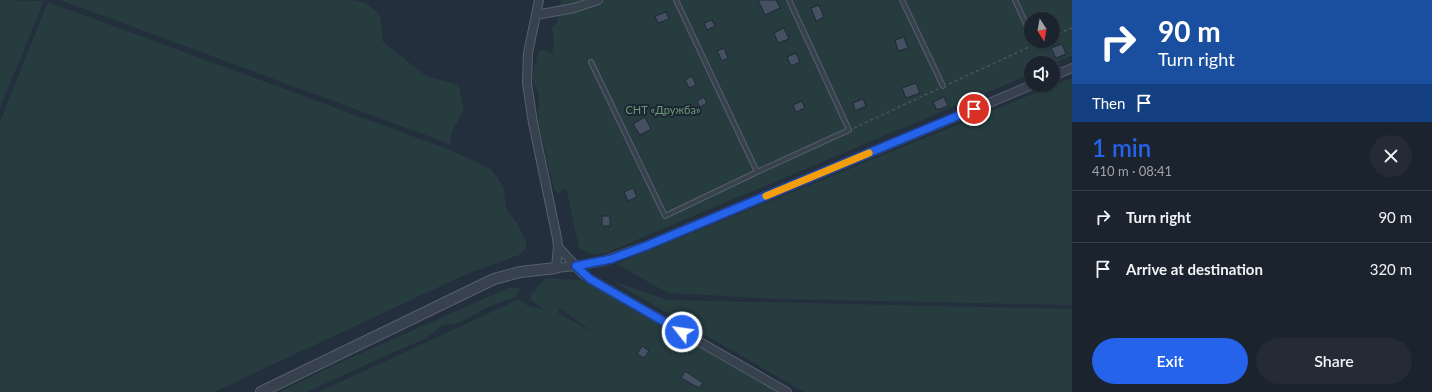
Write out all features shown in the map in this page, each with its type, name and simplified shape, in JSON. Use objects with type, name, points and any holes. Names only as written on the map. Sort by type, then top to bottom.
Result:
[{"type":"street","points":[[539,0],[528,53],[527,83],[533,123],[554,218],[558,247],[556,268]]},
{"type":"street","points":[[536,15],[574,8],[598,0]]},
{"type":"street","points":[[1060,73],[1072,68]]},
{"type":"street","points":[[261,392],[494,279],[520,272],[576,266],[611,259],[646,246],[1024,88]]},
{"type":"street","points":[[558,247],[590,279],[787,392]]},
{"type":"lane","points":[[676,0],[757,172]]},
{"type":"lane","points":[[591,62],[665,216],[849,130],[789,0]]},
{"type":"lane","points":[[902,0],[943,86]]},
{"type":"lane","points":[[1015,0],[1024,20]]},
{"type":"path","points":[[1060,33],[1072,28]]},
{"type":"green space","points":[[0,0],[44,1],[0,108]]},
{"type":"green space","points":[[60,0],[352,0],[366,3],[380,15],[383,42],[426,76],[459,85],[464,110],[452,131],[450,144]]},
{"type":"green space","name":"СНТ «Дружба»","points":[[561,0],[1072,0],[1072,56],[1060,61],[1060,56],[1024,56],[1024,77],[608,252],[592,255],[579,248],[566,187],[559,193],[554,190],[538,120],[539,94],[532,79],[538,52],[544,50],[552,54],[554,41],[552,28],[557,22]]},
{"type":"green space","points":[[48,2],[450,150],[491,169],[503,186],[507,210],[517,223],[526,241],[526,249],[519,255],[469,273],[214,392],[0,392],[0,122]]},
{"type":"green space","points":[[1072,78],[1072,305],[778,299],[668,293],[616,264],[1038,92],[1060,92],[1060,83]]},
{"type":"green space","points":[[546,278],[581,280],[648,315],[777,392],[319,392],[519,299],[528,306],[544,310],[530,299],[532,293]],"holes":[[[560,308],[592,332],[558,313]]]},
{"type":"green space","points":[[612,281],[668,300],[1072,309],[1072,392],[804,392]]},
{"type":"green space","points":[[508,288],[521,288],[516,297],[488,307],[459,323],[443,325],[425,339],[307,392],[279,392],[337,364]]},
{"type":"building","points":[[758,0],[776,0],[780,8],[765,15]]},
{"type":"building","points":[[819,5],[824,17],[816,21],[811,8]]},
{"type":"building","points":[[666,12],[669,19],[658,23],[655,16]]},
{"type":"building","points":[[712,20],[715,26],[707,30],[704,23]]},
{"type":"building","points":[[784,28],[789,39],[778,43],[774,33]]},
{"type":"building","points":[[904,37],[908,48],[898,51],[895,40]]},
{"type":"building","points":[[1062,44],[1066,54],[1060,56],[1055,56],[1051,48],[1060,48],[1060,45]]},
{"type":"building","points":[[724,48],[728,58],[722,61],[717,51]]},
{"type":"building","points":[[796,53],[800,62],[791,66],[787,57]]},
{"type":"building","points":[[692,76],[696,85],[689,88],[685,80]]},
{"type":"building","points":[[916,83],[920,93],[906,98],[902,88]]},
{"type":"building","points":[[704,97],[707,103],[700,107],[697,101]]},
{"type":"building","points":[[944,97],[948,106],[937,110],[933,102]]},
{"type":"building","points":[[863,99],[866,106],[855,111],[853,103]]},
{"type":"building","points":[[802,101],[805,108],[796,112],[793,105]]},
{"type":"building","points":[[645,117],[651,129],[640,135],[633,124]]},
{"type":"building","points":[[633,188],[637,197],[628,201],[624,192]]},
{"type":"building","points":[[602,216],[610,216],[610,226],[602,226]]},
{"type":"building","points":[[642,346],[649,351],[644,358],[637,354]]},
{"type":"building","points":[[685,371],[703,383],[699,388],[681,378]]},
{"type":"slow traffic","points":[[766,196],[869,153]]},
{"type":"route","points":[[682,332],[590,279],[576,266],[611,259],[646,246],[974,109]]}]
